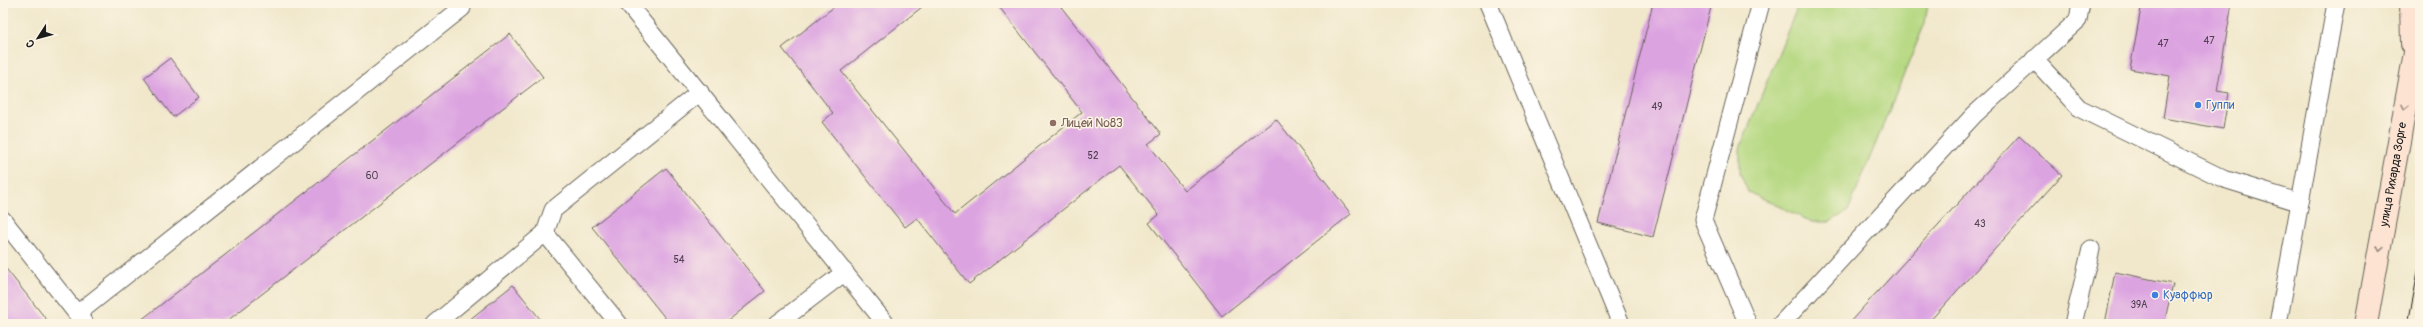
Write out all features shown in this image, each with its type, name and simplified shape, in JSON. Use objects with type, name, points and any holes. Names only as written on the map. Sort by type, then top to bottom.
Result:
[{"type":"main road","points":[[2411,3],[2412,69]]},
{"type":"main road","name":"улица Рихарда Зорге","points":[[2366,324],[2420,25]]},
{"type":"lane","points":[[627,3],[886,324]]},
{"type":"lane","points":[[1488,3],[1621,324]]},
{"type":"lane","points":[[1748,324],[1703,220],[1761,3]]},
{"type":"lane","points":[[1781,324],[1974,115],[2078,20],[2081,3]]},
{"type":"lane","points":[[2278,324],[2298,202],[2336,3]]},
{"type":"lane","points":[[3,220],[81,319],[463,5]]},
{"type":"lane","points":[[2034,60],[2079,108],[2224,179],[2298,202]]},
{"type":"lane","points":[[435,324],[545,233],[553,210],[700,92]]},
{"type":"lane","points":[[545,233],[619,324]]},
{"type":"lane","points":[[2073,324],[2091,249]]},
{"type":"lane","points":[[777,324],[845,272]]},
{"type":"green space","points":[[1799,3],[1928,3],[1925,23],[1848,211],[1830,222],[1812,222],[1748,192],[1740,173],[1740,148]]},
{"type":"building","points":[[839,3],[927,3],[841,71],[955,214],[1082,112],[996,3],[1058,3],[1161,134],[1148,144],[1185,191],[1276,119],[1351,214],[1222,316],[1149,223],[1159,215],[1119,165],[969,284],[917,218],[905,227],[822,122],[833,113],[782,48]]},
{"type":"building","points":[[1653,3],[1712,3],[1653,237],[1598,223]]},
{"type":"building","points":[[2142,3],[2232,3],[2217,91],[2229,93],[2223,129],[2163,118],[2170,76],[2130,69]]},
{"type":"building","points":[[510,34],[543,77],[223,324],[136,324]]},
{"type":"building","points":[[170,58],[199,97],[173,117],[144,78]]},
{"type":"building","points":[[2019,136],[2062,175],[1927,324],[1848,324]]},
{"type":"building","points":[[666,168],[765,291],[724,324],[670,324],[592,227]]},
{"type":"building","points":[[3,265],[50,324],[3,324]]},
{"type":"building","points":[[2115,272],[2173,284],[2164,324],[2105,324]]},
{"type":"building","points":[[513,285],[544,324],[464,324]]},
{"type":"tram line","points":[[2408,324],[2420,262]]},
{"type":"place","name":"Гуппи","points":[[2198,105]]},
{"type":"place","name":"Лицей №83","points":[[1053,123]]},
{"type":"place","name":"Куаффюр","points":[[2155,295]]}]
